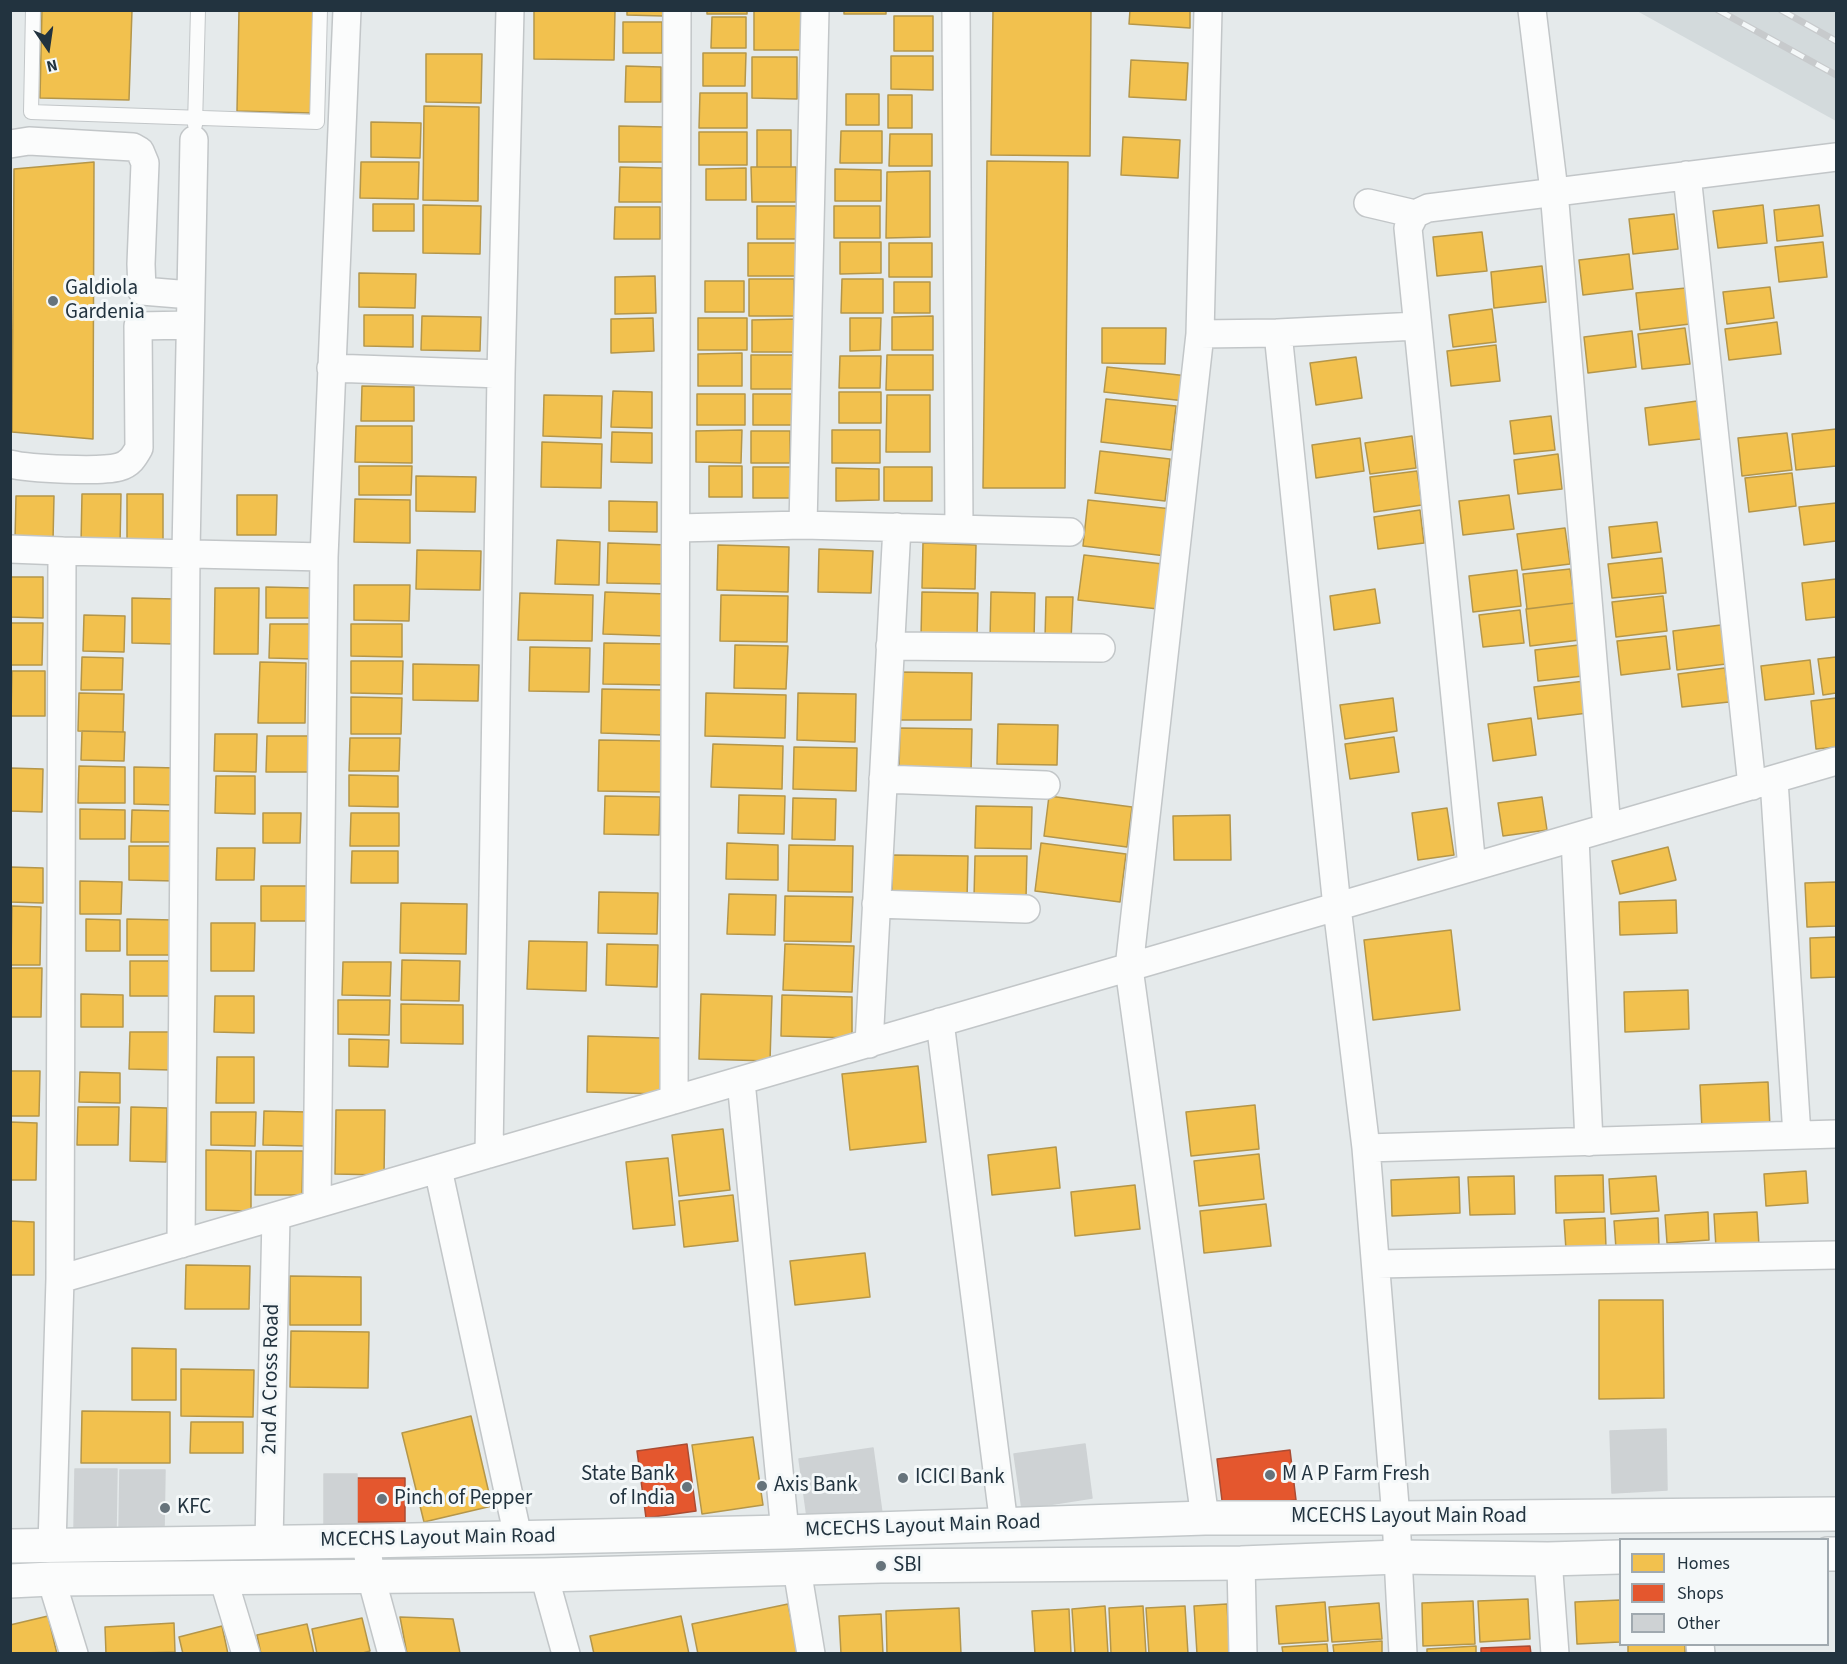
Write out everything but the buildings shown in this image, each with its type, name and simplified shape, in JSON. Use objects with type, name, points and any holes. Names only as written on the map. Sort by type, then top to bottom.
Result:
[{"type":"main road","name":"MCECHS Layout Main Road","points":[[10,1546],[785,1532],[1205,1518],[1836,1514]]},
{"type":"main road","name":"MCECHS Layout Main Road","points":[[10,1581],[544,1575],[881,1566],[1241,1563],[1398,1557],[1548,1560],[1619,1557]]},
{"type":"street","points":[[318,1204],[324,557],[346,10]]},
{"type":"street","points":[[489,1154],[501,374],[510,10]]},
{"type":"street","points":[[674,1100],[677,10]]},
{"type":"street","points":[[803,525],[815,10]]},
{"type":"street","points":[[956,10],[959,529]]},
{"type":"street","points":[[1205,1518],[1129,968],[1200,334],[1208,10]]},
{"type":"street","points":[[1532,10],[1554,191],[1607,828]]},
{"type":"street","points":[[181,1244],[186,552],[195,129]]},
{"type":"street","points":[[10,144],[29,141],[121,146],[133,147],[140,152],[145,164],[142,291],[191,295]]},
{"type":"street","points":[[1473,867],[1408,228],[1415,214],[1428,208],[1836,157]]},
{"type":"street","points":[[1687,175],[1763,783],[1797,1135]]},
{"type":"street","points":[[1368,202],[1415,214]]},
{"type":"street","points":[[10,464],[81,469],[119,467],[131,461],[139,448],[138,326],[190,325]]},
{"type":"street","points":[[1200,334],[1278,333],[1417,326]]},
{"type":"street","points":[[1278,333],[1337,907],[1366,1148],[1377,1264],[1396,1518],[1403,1653]]},
{"type":"street","points":[[331,368],[501,374]]},
{"type":"street","points":[[677,528],[803,525],[1070,532]]},
{"type":"street","points":[[869,1044],[897,528]]},
{"type":"street","points":[[10,549],[324,557]]},
{"type":"street","points":[[52,1545],[60,1279],[62,551]]},
{"type":"street","points":[[890,646],[1101,648]]},
{"type":"street","points":[[60,1279],[1836,761]]},
{"type":"street","points":[[883,779],[1046,785]]},
{"type":"street","points":[[1575,838],[1589,1142]]},
{"type":"street","points":[[876,904],[1026,909]]},
{"type":"street","points":[[940,1022],[1004,1525]]},
{"type":"street","points":[[741,1080],[785,1532]]},
{"type":"street","points":[[1366,1148],[1836,1134]]},
{"type":"street","points":[[438,1169],[518,1537]]},
{"type":"street","name":"2nd A Cross Road","points":[[268,1542],[276,1216]]},
{"type":"street","points":[[1377,1264],[1836,1255]]},
{"type":"street","points":[[366,1541],[371,1577],[392,1653]]},
{"type":"street","points":[[1548,1560],[1556,1653]]},
{"type":"street","points":[[1241,1563],[1243,1653]]},
{"type":"street","points":[[797,1569],[812,1653]]},
{"type":"street","points":[[544,1575],[566,1653]]},
{"type":"street","points":[[223,1578],[246,1653]]},
{"type":"street","points":[[51,1579],[74,1653]]},
{"type":"lane","points":[[33,10],[31,112],[195,129],[317,122],[320,10]]},
{"type":"lane","points":[[195,129],[198,10]]},
{"type":"shaded area","points":[[1637,11],[1836,11],[1836,121]]},
{"type":"railway","points":[[1718,10],[1836,75]]},
{"type":"railway","points":[[1781,10],[1836,41]]},
{"type":"place","name":"Galdiola Gardenia","points":[[53,301]]},
{"type":"place","name":"M A P Farm Fresh","points":[[1270,1475]]},
{"type":"place","name":"ICICI Bank","points":[[903,1478]]},
{"type":"place","name":"Axis Bank","points":[[762,1486]]},
{"type":"place","name":"State Bank of India","points":[[687,1487]]},
{"type":"place","name":"Pinch of Pepper","points":[[382,1499]]},
{"type":"place","name":"KFC","points":[[165,1508]]},
{"type":"place","name":"SBI","points":[[881,1566]]}]
